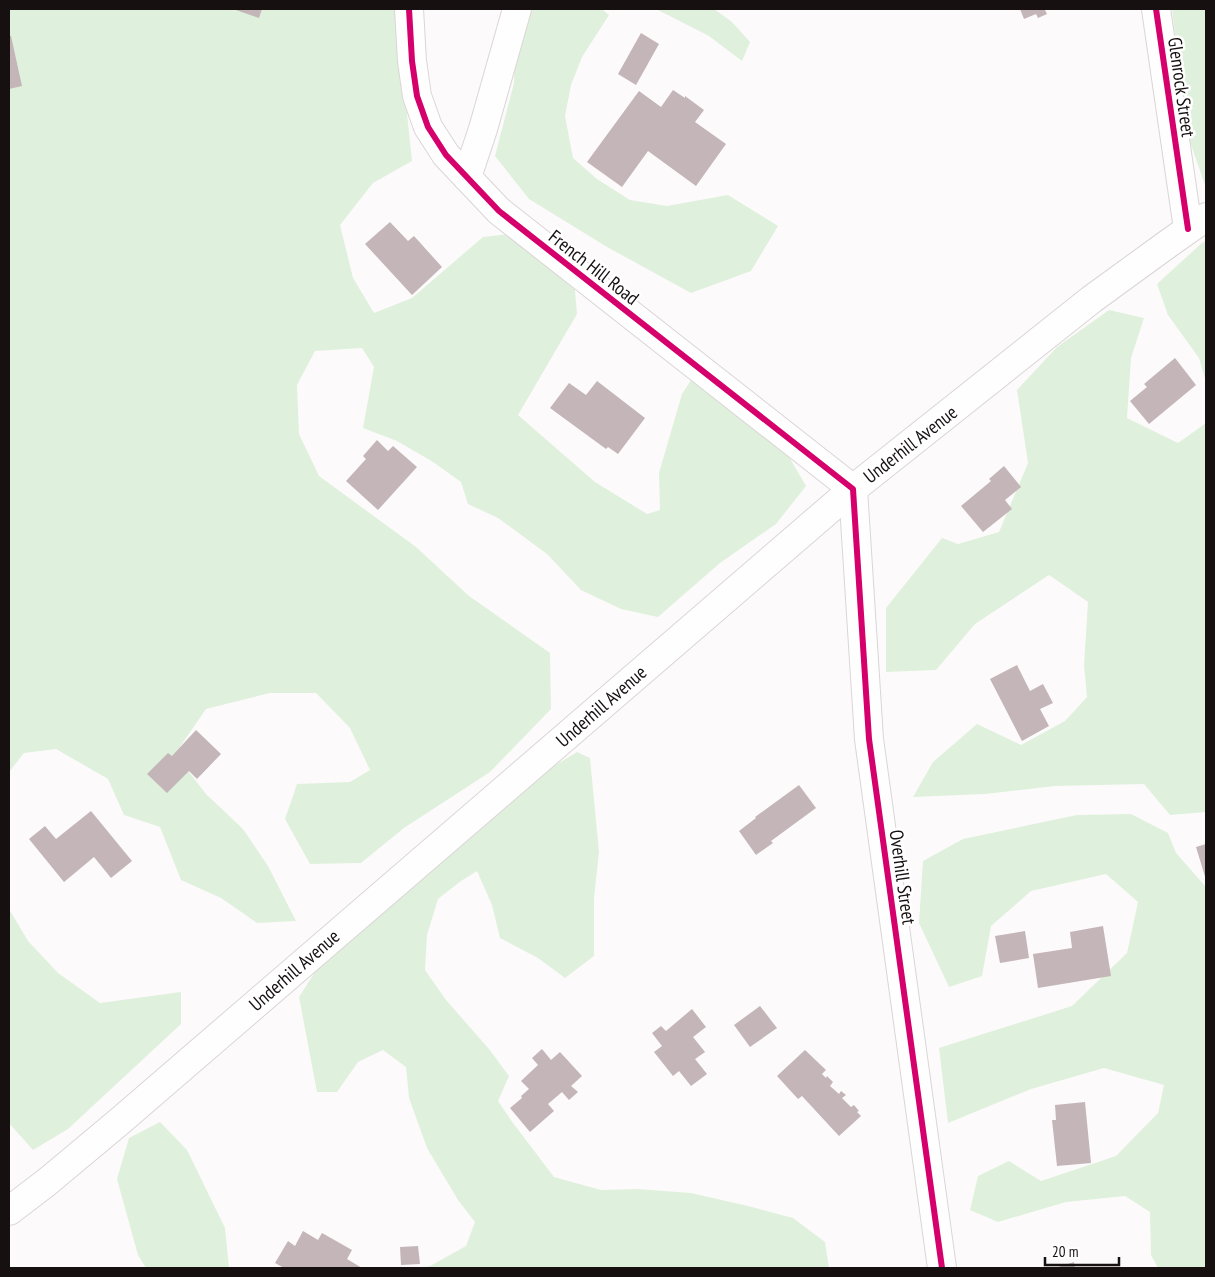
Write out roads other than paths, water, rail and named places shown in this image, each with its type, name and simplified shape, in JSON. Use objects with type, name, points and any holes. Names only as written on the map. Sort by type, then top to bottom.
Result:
[{"type":"street","name":"French Hill Road","points":[[409,9],[412,61],[417,96],[428,127],[446,155],[499,211],[853,489]]},
{"type":"street","points":[[467,177],[518,9]]},
{"type":"street","name":"Glenrock Street","points":[[1156,9],[1197,223]]},
{"type":"street","name":"Underhill Avenue","points":[[9,1211],[47,1182],[128,1114],[853,489],[1085,305],[1197,223]]},
{"type":"street","name":"Overhill Street","points":[[853,489],[869,739],[942,1268]]}]
